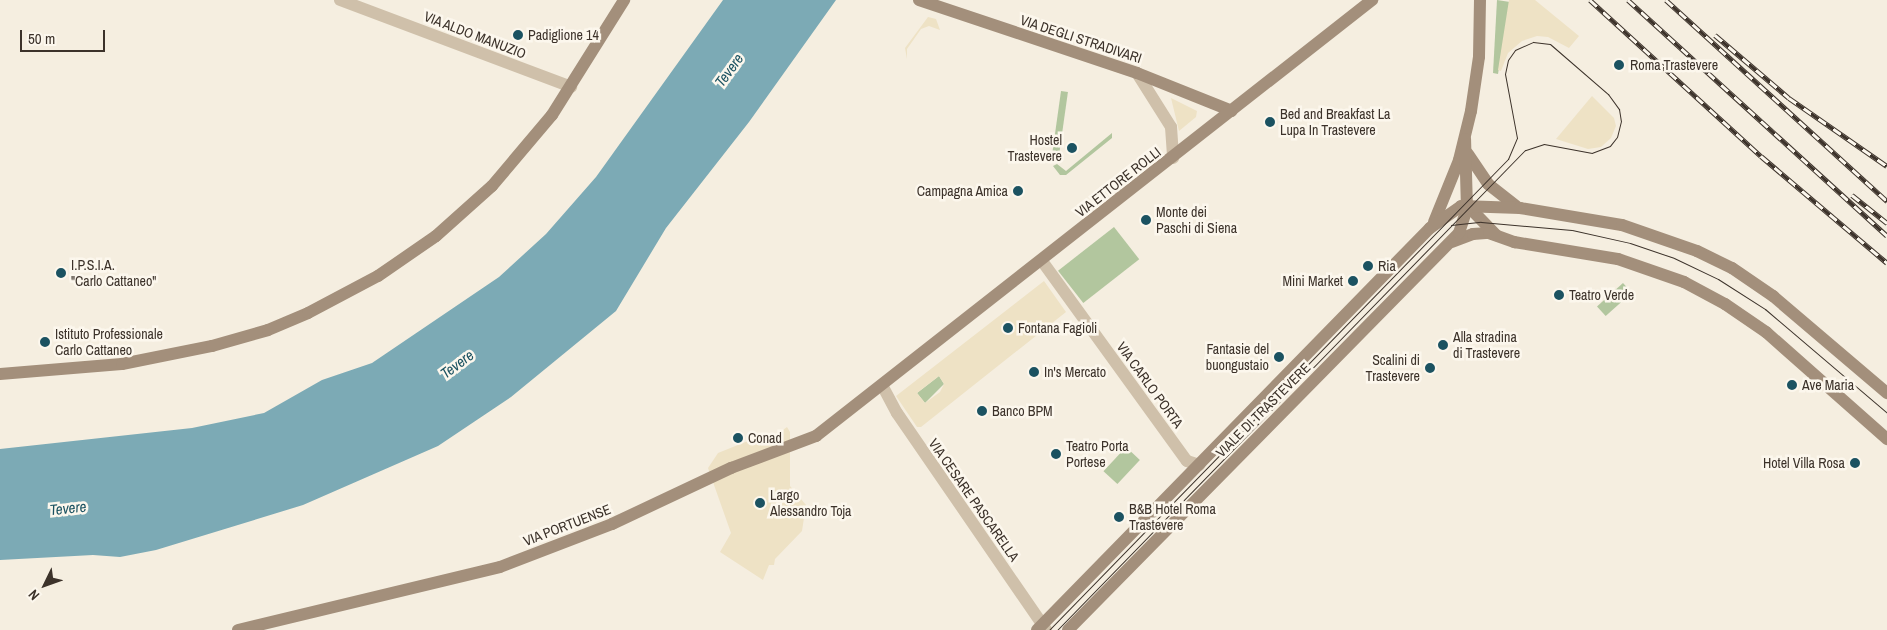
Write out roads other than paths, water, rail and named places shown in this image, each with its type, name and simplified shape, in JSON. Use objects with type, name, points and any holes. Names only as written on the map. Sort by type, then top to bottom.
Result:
[{"type":"main road","points":[[0,374],[144,361],[230,341],[308,313],[378,276],[450,224],[492,186],[528,144],[571,87],[624,0]]},
{"type":"main road","name":"VIA DEGLI STRADIVARI","points":[[919,0],[1137,73],[1232,111]]},
{"type":"main road","name":"VIA ETTORE ROLLI","points":[[882,385],[1372,0]]},
{"type":"main road","points":[[1432,226],[1450,185],[1465,139],[1477,75],[1480,0]]},
{"type":"main road","points":[[1465,139],[1468,154],[1477,170],[1504,200],[1520,208]]},
{"type":"main road","name":"VIALE DI TRASTEVERE","points":[[1068,630],[1450,243],[1464,224],[1467,205],[1465,139]]},
{"type":"main road","points":[[1432,226],[1452,211],[1467,205],[1520,208],[1638,229],[1718,261],[1786,306],[1887,393]]},
{"type":"main road","points":[[1467,205],[1496,235]]},
{"type":"main road","name":"VIALE DI TRASTEVERE","points":[[1042,628],[1432,226]]},
{"type":"main road","points":[[1450,243],[1478,233],[1496,235],[1514,242],[1618,259],[1697,288],[1774,338],[1882,428],[1887,438]]},
{"type":"main road","name":"VIA PORTUENSE","points":[[238,630],[490,570],[604,527],[731,468],[816,436],[882,385]]},
{"type":"street","name":"VIA ALDO MANUZIO","points":[[340,0],[571,87]]},
{"type":"street","points":[[1137,73],[1171,127],[1173,158]]},
{"type":"street","name":"VIA CARLO PORTA","points":[[1042,261],[1187,461],[1199,465]]},
{"type":"street","name":"VIA CESARE PASCARELLA","points":[[882,385],[896,414],[1042,628]]},
{"type":"water","name":"Tevere","points":[[723,0],[836,0],[749,122],[666,228],[616,311],[511,397],[438,446],[303,505],[156,550],[120,557],[93,555],[0,560],[0,449],[192,428],[264,413],[322,380],[372,363],[499,277],[546,234],[596,177]]},
{"type":"tram line","points":[[1049,630],[1508,159],[1517,138],[1505,74],[1508,60],[1515,50],[1533,42],[1550,44],[1608,94],[1619,109],[1621,121],[1617,137],[1610,146],[1592,153],[1544,144],[1525,150],[1057,630]]},
{"type":"tram line","points":[[1451,225],[1481,222],[1572,230],[1630,243],[1674,258],[1718,279],[1765,309],[1887,413]]},
{"type":"railway","points":[[1590,0],[1761,156],[1887,263]]},
{"type":"railway","points":[[1628,0],[1887,236]]},
{"type":"railway","points":[[1666,0],[1887,201]]},
{"type":"railway","points":[[1715,35],[1789,98],[1887,166]]},
{"type":"railway","points":[[1852,195],[1887,223]]},
{"type":"place","name":"Padiglione 14","points":[[518,35]]},
{"type":"place","name":"Roma Trastevere","points":[[1619,65]]},
{"type":"place","name":"Bed and Breakfast La Lupa In Trastevere","points":[[1270,122]]},
{"type":"place","name":"Hostel Trastevere","points":[[1072,148]]},
{"type":"place","name":"Campagna Amica","points":[[1018,191]]},
{"type":"place","name":"Monte dei Paschi di Siena","points":[[1146,220]]},
{"type":"place","name":"Ria","points":[[1368,266]]},
{"type":"place","name":"I.P.S.I.A. \"Carlo Cattaneo\"","points":[[61,273]]},
{"type":"place","name":"Mini Market","points":[[1353,281]]},
{"type":"place","name":"Teatro Verde","points":[[1559,295]]},
{"type":"place","name":"Fontana Fagioli","points":[[1008,328]]},
{"type":"place","name":"Istituto Professionale Carlo Cattaneo","points":[[45,342]]},
{"type":"place","name":"Alla stradina di Trastevere","points":[[1443,345]]},
{"type":"place","name":"Fantasie del buongustaio","points":[[1279,357]]},
{"type":"place","name":"Scalini di Trastevere","points":[[1430,368]]},
{"type":"place","name":"In's Mercato","points":[[1034,372]]},
{"type":"place","name":"Ave Maria","points":[[1792,385]]},
{"type":"place","name":"Banco BPM","points":[[982,411]]},
{"type":"place","name":"Conad","points":[[738,438]]},
{"type":"place","name":"Teatro Porta Portese","points":[[1056,454]]},
{"type":"place","name":"Hotel Villa Rosa","points":[[1855,463]]},
{"type":"place","name":"Largo Alessandro Toja","points":[[760,503]]},
{"type":"place","name":"B&B Hotel Roma Trastevere","points":[[1119,517]]}]
